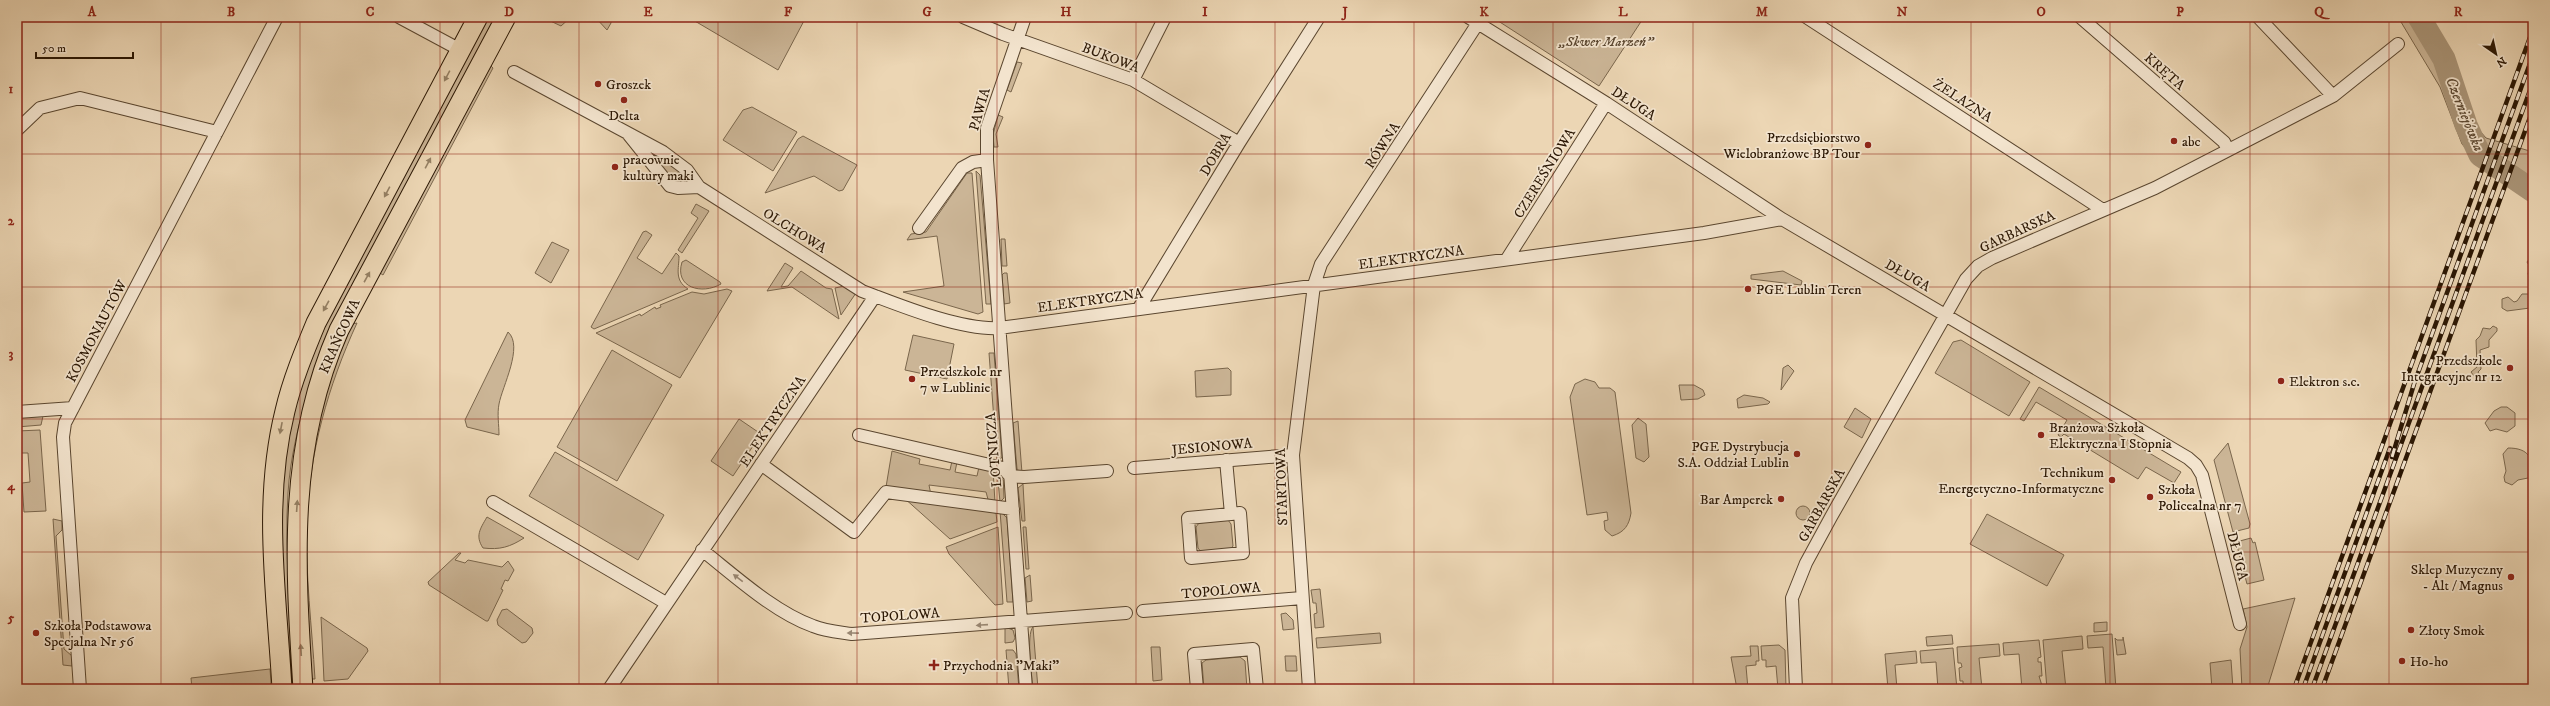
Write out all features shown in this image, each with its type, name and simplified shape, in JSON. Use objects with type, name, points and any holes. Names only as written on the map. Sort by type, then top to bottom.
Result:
[{"type":"main road","name":"KRAŃCOWA","points":[[282,689],[272,518],[279,442],[295,373],[316,323],[478,17]]},
{"type":"main road","name":"KRAŃCOWA","points":[[303,689],[295,552],[296,516],[302,452],[319,382],[339,330],[506,17]]},
{"type":"street","name":"KOSMONAUTÓW","points":[[80,689],[63,437],[65,423],[277,17]]},
{"type":"street","points":[[399,17],[453,46]]},
{"type":"street","name":"BUKOWA","points":[[963,17],[1018,39],[1133,80],[1239,144]]},
{"type":"street","name":"PAWIA","points":[[987,160],[987,128],[1025,17]]},
{"type":"street","points":[[1133,80],[1165,17]]},
{"type":"street","name":"DOBRA","points":[[1139,308],[1239,144],[1320,17]]},
{"type":"street","name":"ŻELAZNA","points":[[1806,17],[2103,210]]},
{"type":"street","name":"KRĘTA","points":[[2080,17],[2224,142],[2228,150]]},
{"type":"street","points":[[2258,17],[2333,96]]},
{"type":"street","name":"DŁUGA","points":[[1473,20],[1606,103],[1782,219],[2188,458],[2196,465],[2202,475],[2240,624]]},
{"type":"street","name":"RÓWNA","points":[[1314,285],[1321,264],[1473,20]]},
{"type":"street","name":"GARBARSKA","points":[[1796,689],[1792,598],[1806,564],[1944,314],[1966,279],[1978,266],[1992,258],[2155,188],[2333,96],[2398,44]]},
{"type":"street","name":"OLCHOWA","points":[[514,72],[663,152],[687,170],[699,187],[862,291],[875,296]]},
{"type":"street","points":[[17,130],[40,108],[80,98],[217,132]]},
{"type":"street","name":"CZEREŚNIOWA","points":[[1507,259],[1606,103]]},
{"type":"street","name":"OLCHOWA","points":[[626,131],[670,186],[678,188],[699,187]]},
{"type":"street","points":[[919,228],[962,168],[974,162],[987,160]]},
{"type":"street","name":"LOTNICZA","points":[[987,160],[1026,689]]},
{"type":"street","name":"ELEKTRYCZNA","points":[[609,689],[875,296],[900,306],[970,326],[985,329],[999,328],[1139,308],[1704,234],[1782,219]]},
{"type":"street","name":"STARTOWA","points":[[1308,689],[1293,455],[1314,285]]},
{"type":"street","points":[[17,412],[73,408]]},
{"type":"street","points":[[859,435],[1003,468],[1010,476],[1024,477],[1107,471]]},
{"type":"street","name":"JESIONOWA","points":[[1134,468],[1293,455]]},
{"type":"street","points":[[1226,460],[1231,514]]},
{"type":"street","points":[[761,464],[854,532],[886,492],[1013,509]]},
{"type":"street","points":[[493,502],[666,603]]},
{"type":"street","points":[[1240,513],[1244,553],[1191,558],[1188,518],[1231,514],[1240,513]]},
{"type":"street","name":"TOPOLOWA","points":[[702,550],[791,617],[821,628],[852,634],[1126,613]]},
{"type":"street","name":"TOPOLOWA","points":[[1143,611],[1302,598]]},
{"type":"street","points":[[1197,689],[1194,654],[1253,649],[1257,689]]},
{"type":"green space","points":[[487,17],[496,17],[308,391],[293,454],[288,493],[287,562],[295,679],[288,679],[281,566],[281,509],[286,453],[294,413],[300,393],[313,355],[338,299]]},
{"type":"green space","points":[[542,17],[571,17],[561,26]]},
{"type":"green space","points":[[595,17],[611,17],[611,23],[607,30]]},
{"type":"green space","points":[[688,17],[806,17],[778,70]]},
{"type":"green space","name":"„Skwer Marzeń”","points":[[1492,17],[1644,17],[1599,86]]},
{"type":"green space","points":[[2398,17],[2429,17],[2452,54],[2474,124],[2486,138],[2533,152],[2533,205],[2527,196],[2476,160],[2462,144],[2440,87]]},
{"type":"green space","points":[[1017,62],[1022,63],[1011,92],[1007,90]]},
{"type":"green space","points":[[490,65],[493,68],[383,275],[380,273]]},
{"type":"green space","points":[[752,107],[797,132],[773,171],[723,140],[743,110]]},
{"type":"green space","points":[[998,115],[1003,117],[996,134],[998,147],[994,147],[993,135]]},
{"type":"green space","points":[[803,136],[857,165],[843,190],[839,191],[814,176],[765,193],[798,139]]},
{"type":"green space","points":[[648,148],[683,174],[680,179],[669,177]]},
{"type":"green space","points":[[976,171],[980,175],[991,304],[986,304]]},
{"type":"green space","points":[[967,173],[972,173],[983,312],[978,314],[903,292],[944,286],[937,236],[907,240],[911,234],[926,232]]},
{"type":"green space","points":[[696,204],[709,211],[682,253],[678,250],[698,218],[691,213]]},
{"type":"green space","points":[[646,231],[652,235],[637,258],[662,274],[676,253],[679,256],[679,278],[688,289],[594,329],[591,327],[643,232]]},
{"type":"green space","points":[[1001,239],[1005,239],[1007,266],[1002,266]]},
{"type":"green space","points":[[552,242],[569,250],[551,283],[535,273]]},
{"type":"green space","points":[[2533,254],[2533,281],[2528,274],[2530,267],[2527,262]]},
{"type":"green space","points":[[686,260],[721,284],[706,289],[691,287],[682,278],[682,262]]},
{"type":"green space","points":[[785,263],[793,268],[781,287],[788,286],[801,271],[826,288],[832,289],[839,319],[792,287],[767,291]]},
{"type":"green space","points":[[1783,271],[1802,281],[1801,285],[1751,279],[1751,275]]},
{"type":"green space","points":[[1007,273],[1010,303],[1004,304],[1002,275]]},
{"type":"green space","points":[[2533,282],[2533,304],[2530,308],[2507,311],[2502,308],[2502,299],[2508,297],[2514,302],[2517,301],[2522,294],[2529,294],[2529,286]]},
{"type":"green space","points":[[844,286],[856,293],[841,315],[835,288]]},
{"type":"green space","points":[[727,289],[732,291],[680,378],[596,333],[640,314],[641,316],[655,307],[656,309],[661,307],[660,305],[692,292],[704,294]]},
{"type":"green space","points":[[357,323],[337,371],[329,395],[316,445],[312,471],[307,522],[307,542],[308,581],[315,679],[310,679],[303,556],[304,489],[328,381],[352,324]]},
{"type":"green space","points":[[2493,326],[2497,328],[2497,331],[2489,340],[2489,347],[2480,350],[2481,369],[2478,372],[2481,377],[2477,380],[2471,372],[2477,367],[2476,340],[2480,336],[2483,328],[2490,329]]},
{"type":"green space","points":[[508,332],[512,338],[514,347],[511,367],[499,404],[499,435],[467,427],[465,420]]},
{"type":"green space","points":[[913,335],[954,344],[947,379],[905,370]]},
{"type":"green space","points":[[1961,340],[2030,382],[2009,416],[1935,373],[1953,342]]},
{"type":"green space","points":[[612,350],[672,385],[617,481],[557,447]]},
{"type":"green space","points":[[989,353],[994,353],[1002,457],[999,461],[997,461]]},
{"type":"green space","points":[[1788,365],[1794,371],[1781,390],[1783,368]]},
{"type":"green space","points":[[1228,368],[1231,371],[1231,395],[1196,397],[1195,371]]},
{"type":"green space","points":[[1585,379],[1595,382],[1599,388],[1610,388],[1615,392],[1631,513],[1626,528],[1612,536],[1605,530],[1604,521],[1608,520],[1607,512],[1587,515],[1570,397],[1575,384]]},
{"type":"green space","points":[[1679,385],[1694,385],[1703,390],[1705,395],[1698,399],[1681,400]]},
{"type":"green space","points":[[2039,387],[2181,472],[2174,483],[2146,467],[2138,479],[2064,434],[2061,437],[2058,435],[2067,420],[2036,402],[2024,421],[2020,419]]},
{"type":"green space","points":[[1744,395],[1763,398],[1770,402],[1768,404],[1738,408],[1737,399]]},
{"type":"green space","points":[[2501,407],[2507,407],[2515,413],[2515,426],[2507,432],[2496,429],[2490,431],[2485,423],[2494,411]]},
{"type":"green space","points":[[1855,408],[1871,419],[1862,438],[1844,427]]},
{"type":"green space","points":[[43,416],[41,425],[17,427],[17,418]]},
{"type":"green space","points":[[1638,418],[1646,424],[1649,457],[1644,462],[1636,458],[1632,425]]},
{"type":"green space","points":[[739,419],[761,434],[733,476],[711,461]]},
{"type":"green space","points":[[1018,421],[1022,473],[1017,469],[1013,423]]},
{"type":"green space","points":[[40,430],[46,511],[24,512],[22,483],[30,482],[28,453],[17,453],[17,431]]},
{"type":"green space","points":[[2228,443],[2250,524],[2249,528],[2233,532],[2214,460]]},
{"type":"green space","points":[[2508,448],[2521,450],[2528,455],[2531,459],[2533,477],[2518,480],[2512,485],[2505,482],[2504,477],[2506,471],[2503,454]]},
{"type":"green space","points":[[892,451],[920,459],[919,464],[950,470],[952,461],[957,462],[955,472],[977,476],[979,467],[993,469],[995,503],[989,503],[986,492],[929,485],[931,495],[886,487]]},
{"type":"green space","points":[[555,452],[664,515],[638,560],[529,496]]},
{"type":"green space","points":[[997,470],[1003,474],[1004,498],[1000,502]]},
{"type":"green space","points":[[1023,484],[1025,521],[1022,521],[1018,488]]},
{"type":"green space","points":[[903,497],[996,513],[997,522],[950,539]]},
{"type":"green space","points":[[1803,506],[1808,508],[1810,513],[1808,518],[1803,520],[1798,518],[1796,513],[1798,508]]},
{"type":"green space","points":[[1000,511],[1007,518],[1013,602],[1007,602]]},
{"type":"green space","points":[[1987,514],[2064,555],[2047,586],[1970,544]]},
{"type":"green space","points":[[487,517],[524,538],[505,547],[495,549],[483,548],[479,540],[479,532]]},
{"type":"green space","points":[[53,519],[62,521],[62,530],[56,536],[64,649],[72,656],[72,666],[63,665]]},
{"type":"green space","points":[[1228,520],[1231,524],[1233,546],[1230,550],[1201,552],[1198,548],[1196,527],[1199,523]]},
{"type":"green space","points":[[998,527],[1003,604],[995,605],[949,554],[946,547]]},
{"type":"green space","points":[[1023,527],[1026,527],[1029,569],[1026,569]]},
{"type":"green space","points":[[2251,538],[2253,543],[2255,542],[2264,580],[2247,584],[2236,542]]},
{"type":"green space","points":[[459,553],[461,553],[455,560],[465,563],[468,560],[502,567],[508,561],[514,570],[508,581],[505,580],[501,589],[503,590],[488,621],[429,585],[428,582]]},
{"type":"green space","points":[[1030,575],[1032,601],[1027,602],[1025,578]]},
{"type":"green space","points":[[1320,589],[1324,627],[1315,628],[1314,614],[1317,613],[1316,603],[1313,603],[1311,590]]},
{"type":"green space","points":[[2295,598],[2267,689],[2242,689],[2240,649],[2247,627],[2243,609]]},
{"type":"green space","points":[[507,609],[532,628],[533,633],[526,642],[522,643],[498,625],[497,620],[502,610]]},
{"type":"green space","points":[[1286,613],[1293,620],[1294,629],[1283,630],[1281,614]]},
{"type":"green space","points":[[321,617],[367,648],[368,651],[348,679],[324,681]]},
{"type":"green space","points":[[2107,622],[2107,631],[2094,632],[2094,623]]},
{"type":"green space","points":[[1005,627],[1013,630],[1015,638],[1013,642],[1005,643]]},
{"type":"green space","points":[[1033,627],[1038,689],[1033,689],[1031,666],[1030,638]]},
{"type":"green space","points":[[1380,633],[1381,643],[1317,648],[1316,638]]},
{"type":"green space","points":[[2112,634],[2116,689],[2094,689],[2106,688],[2103,647],[2088,648],[2087,636]]},
{"type":"green space","points":[[1952,635],[1953,644],[1927,646],[1926,637]]},
{"type":"green space","points":[[2082,636],[2083,649],[2062,651],[2066,689],[2047,689],[2043,640]]},
{"type":"green space","points":[[2123,637],[2126,654],[2117,655],[2115,638],[2117,640],[2123,640]]},
{"type":"green space","points":[[2039,640],[2041,657],[2038,658],[2038,662],[2041,662],[2042,676],[2039,676],[2043,689],[2022,689],[2019,654],[2004,655],[2003,643]]},
{"type":"green space","points":[[1999,644],[2000,656],[1979,658],[1982,689],[1961,689],[1963,687],[1963,681],[1960,681],[1959,668],[1962,667],[1961,663],[1958,663],[1957,647]]},
{"type":"green space","points":[[1779,645],[1785,650],[1786,689],[1778,689],[1776,666],[1766,667],[1766,660],[1762,660],[1761,646]]},
{"type":"green space","points":[[1750,646],[1758,646],[1759,661],[1756,661],[1756,665],[1746,666],[1748,689],[1737,689],[1731,657],[1751,656]]},
{"type":"green space","points":[[1151,647],[1160,647],[1162,680],[1153,681]]},
{"type":"green space","points":[[1953,648],[1957,689],[1938,689],[1936,662],[1921,663],[1920,651]]},
{"type":"green space","points":[[1006,650],[1013,650],[1016,654],[1019,689],[1009,689]]},
{"type":"green space","points":[[1916,651],[1917,663],[1895,665],[1897,689],[1888,689],[1885,654]]},
{"type":"green space","points":[[1285,656],[1296,656],[1297,671],[1286,671]]},
{"type":"green space","points":[[1240,657],[1245,661],[1247,689],[1204,689],[1202,663],[1206,660]]},
{"type":"green space","points":[[2231,660],[2233,689],[2212,689],[2210,663]]},
{"type":"green space","points":[[270,669],[271,683],[266,689],[192,689],[191,678]]},
{"type":"waterway","name":"Czerniejówka","points":[[2419,17],[2444,59],[2466,125],[2480,155],[2533,191]]},
{"type":"railway","points":[[2294,689],[2533,29]]},
{"type":"railway","points":[[2392,457],[2414,384],[2533,55]]},
{"type":"railway","points":[[2312,689],[2533,82]]},
{"type":"railway","points":[[2322,689],[2533,109]]},
{"type":"railway","points":[[2303,689],[2390,448]]},
{"type":"place","name":"Groszek","points":[[598,84]]},
{"type":"place","name":"Delta","points":[[624,100]]},
{"type":"place","name":"abc","points":[[2174,141]]},
{"type":"place","name":"Przedsiębiorstwo Wielobranżowe BP Tour","points":[[1868,145]]},
{"type":"place","name":"pracownie kultury maki","points":[[615,167]]},
{"type":"place","name":"PGE Lublin Teren","points":[[1748,289]]},
{"type":"place","name":"Przedszkole Integracyjne nr 12","points":[[2510,368]]},
{"type":"place","name":"Przedszkole nr 7 w Lublinie","points":[[912,379]]},
{"type":"place","name":"Elektron s.c.","points":[[2281,381]]},
{"type":"place","name":"Branżowa Szkoła Elektryczna I Stopnia","points":[[2041,435]]},
{"type":"place","name":"PGE Dystrybucja S.A. Oddział Lublin","points":[[1797,454]]},
{"type":"place","name":"Technikum Energetyczno-Informatyczne","points":[[2112,480]]},
{"type":"place","name":"Szkoła Policealna nr 7","points":[[2150,497]]},
{"type":"place","name":"Bar Amperek","points":[[1781,499]]},
{"type":"place","name":"Sklep Muzyczny - Alt / Magnus","points":[[2511,577]]},
{"type":"place","name":"Złoty Smok","points":[[2411,630]]},
{"type":"place","name":"Szkoła Podstawowa Specjalna Nr 56","points":[[36,633]]},
{"type":"place","name":"Ho-ho","points":[[2402,661]]},
{"type":"place","name":"Przychodnia \"Maki\"","points":[[934,665]]}]
